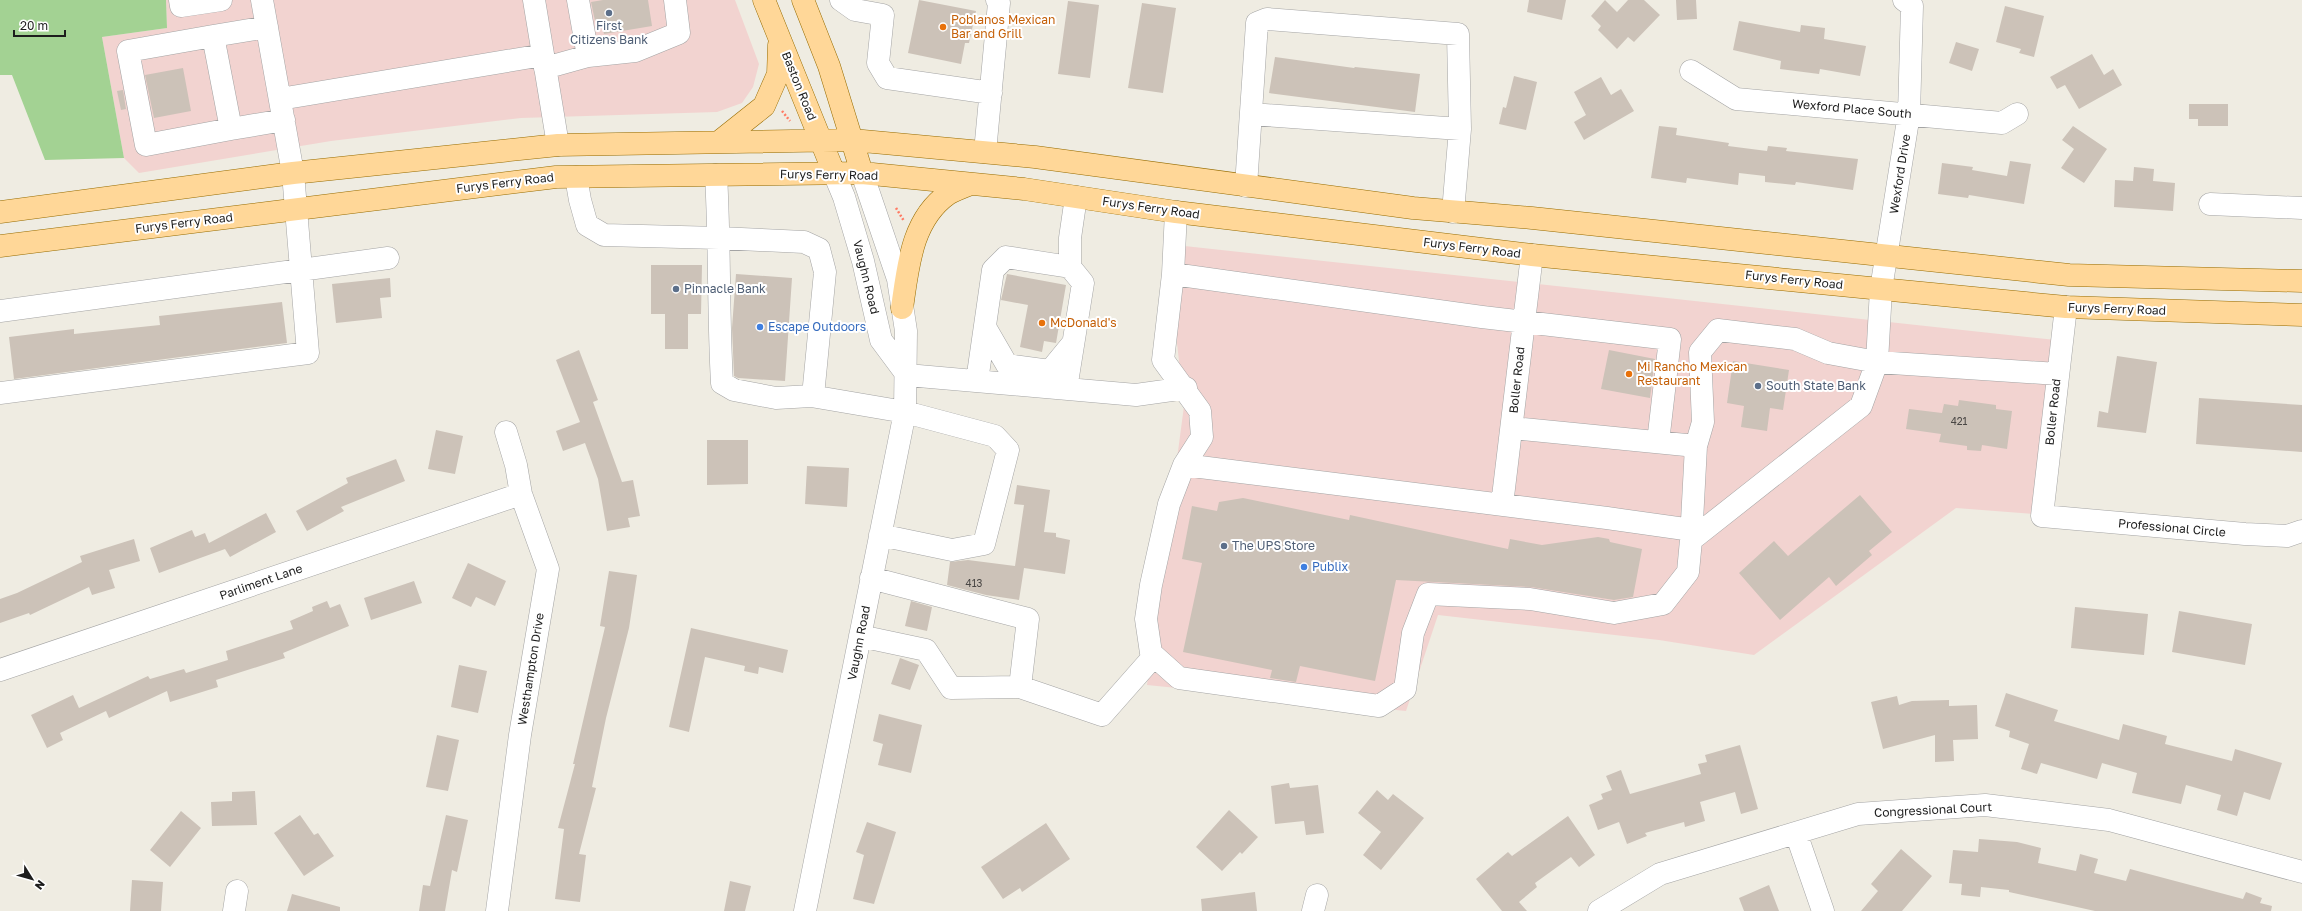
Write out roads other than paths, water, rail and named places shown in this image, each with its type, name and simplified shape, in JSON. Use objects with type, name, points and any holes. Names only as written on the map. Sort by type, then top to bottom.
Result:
[{"type":"main road","name":"Baston Road","points":[[764,0],[834,173]]},
{"type":"main road","points":[[803,0],[829,66],[862,173]]},
{"type":"main road","points":[[720,141],[764,106],[778,74],[779,37]]},
{"type":"main road","points":[[0,212],[293,173],[558,145],[821,139],[852,140],[984,152],[1453,212],[2069,275],[2302,281]]},
{"type":"main road","name":"Furys Ferry Road","points":[[0,246],[556,177],[862,173],[971,184],[1076,197],[1176,212],[1532,255],[2066,307],[2302,315]]},
{"type":"main road","points":[[902,308],[910,252],[926,216],[948,194],[971,184]]},
{"type":"street","points":[[180,0],[181,6],[221,0]]},
{"type":"street","points":[[0,393],[308,353],[293,173],[262,0]]},
{"type":"street","points":[[534,0],[558,145]]},
{"type":"street","points":[[578,0],[588,56]]},
{"type":"street","points":[[280,99],[544,61],[635,51],[678,33],[675,0]]},
{"type":"street","points":[[840,0],[855,10],[884,8],[878,63],[887,78],[991,94]]},
{"type":"street","points":[[984,152],[999,3],[997,0]]},
{"type":"street","name":"Wexford Drive","points":[[1692,535],[1861,406],[1877,362],[1881,289],[1910,114],[1913,2]]},
{"type":"street","points":[[1246,186],[1257,23],[1267,19],[1458,34],[1460,129],[1453,212]]},
{"type":"street","points":[[267,27],[128,51],[146,145],[284,120]]},
{"type":"street","points":[[213,36],[231,129]]},
{"type":"street","name":"Wexford Place South","points":[[1691,72],[1736,99],[2002,123],[2017,114]]},
{"type":"street","points":[[1251,114],[1460,129]]},
{"type":"street","name":"Vaughn Road","points":[[834,173],[844,197],[863,261],[881,340],[907,375]]},
{"type":"street","name":"Vaughn Road","points":[[805,911],[871,578],[906,412],[906,331],[898,279],[862,173]]},
{"type":"street","points":[[716,175],[722,383],[734,390],[776,398],[813,396],[906,412],[995,436],[1008,450],[984,544],[952,550],[880,535]]},
{"type":"street","points":[[576,177],[580,200],[587,225],[604,235],[804,242],[819,249],[825,272],[813,396]]},
{"type":"street","points":[[1066,389],[1083,283],[1070,267],[1070,238],[1076,197]]},
{"type":"street","points":[[2210,204],[2302,208]]},
{"type":"street","points":[[1176,212],[1173,274],[1163,360],[1186,388],[1200,411],[1202,437],[1184,465],[1169,504],[1151,585],[1146,619],[1151,653],[1179,678],[1379,706],[1405,689],[1414,632],[1428,594],[1530,599],[1614,613],[1663,604],[1688,572],[1692,535],[1696,446],[1703,422],[1700,352],[1718,330],[1795,339],[1828,353],[1877,362],[2058,374]]},
{"type":"street","name":"Boller Road","points":[[1502,505],[1532,255]]},
{"type":"street","points":[[977,381],[993,270],[1006,257],[1070,267]]},
{"type":"street","points":[[0,311],[388,258]]},
{"type":"street","points":[[1173,274],[1523,322],[1670,339],[1658,442]]},
{"type":"street","name":"Boller Road","points":[[2042,516],[2066,307]]},
{"type":"street","points":[[985,327],[1007,365],[1050,371],[1074,343]]},
{"type":"street","points":[[907,375],[1136,395],[1186,388]]},
{"type":"street","points":[[1512,428],[1696,446]]},
{"type":"street","name":"Westhampton Drive","points":[[497,911],[520,735],[548,569],[521,494],[516,465],[506,432]]},
{"type":"street","points":[[1184,465],[1502,505],[1692,535]]},
{"type":"street","name":"Parliment Lane","points":[[0,670],[521,494]]},
{"type":"street","name":"Professional Circle","points":[[2042,516],[2245,534],[2287,536],[2302,531]]},
{"type":"street","points":[[871,578],[1028,619],[1020,687]]},
{"type":"street","points":[[860,636],[926,650],[951,688],[1020,687],[1102,715],[1154,656]]},
{"type":"street","name":"Congressional Court","points":[[1599,911],[1660,874],[1858,814],[1984,805],[2108,820],[2302,872]]},
{"type":"street","points":[[1796,833],[1823,911]]},
{"type":"place","name":"First Citizens Bank","points":[[609,13]]},
{"type":"place","name":"Poblanos Mexican Bar and Grill","points":[[943,27]]},
{"type":"place","name":"Pinnacle Bank","points":[[676,289]]},
{"type":"place","name":"McDonald's","points":[[1042,323]]},
{"type":"place","name":"Escape Outdoors","points":[[760,327]]},
{"type":"place","name":"Mi Rancho Mexican Restaurant","points":[[1629,374]]},
{"type":"place","name":"South State Bank","points":[[1758,386]]},
{"type":"place","name":"The UPS Store","points":[[1224,546]]},
{"type":"place","name":"Publix","points":[[1304,567]]}]
